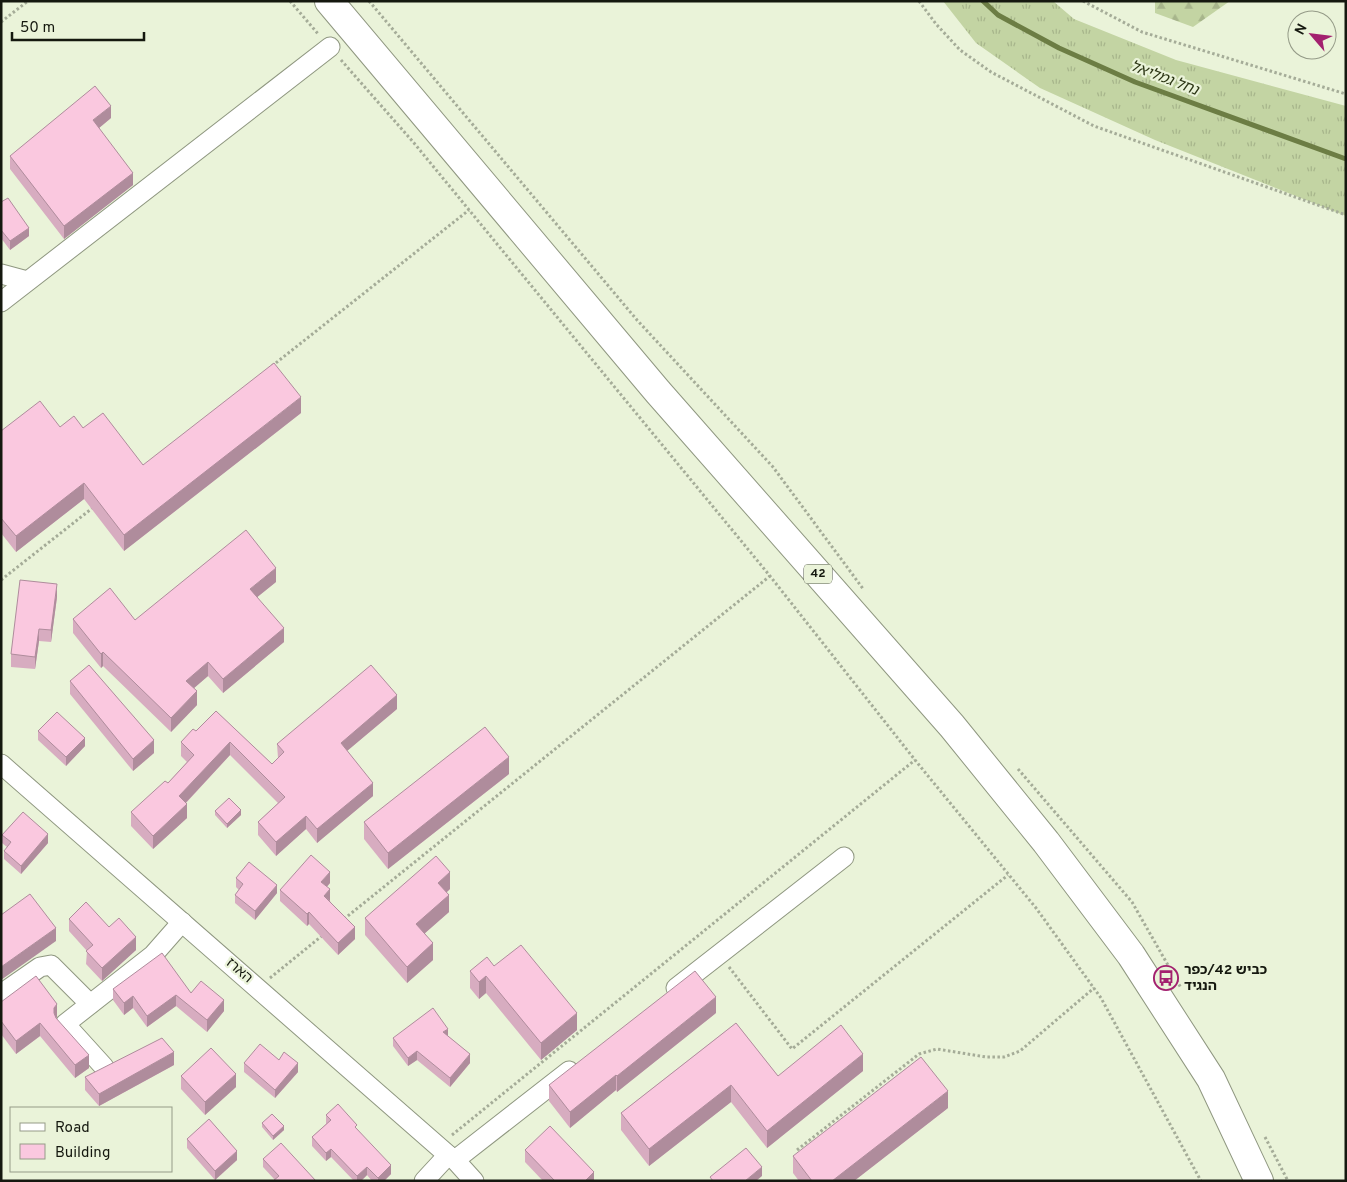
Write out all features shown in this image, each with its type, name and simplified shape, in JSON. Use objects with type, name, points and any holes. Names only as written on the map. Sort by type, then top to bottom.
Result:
[{"type":"highway","name":"42","points":[[329,1],[658,392],[952,726],[1046,842],[1131,955],[1212,1079],[1259,1181]]},
{"type":"street","points":[[1,302],[330,47]]},
{"type":"street","points":[[1,274],[28,282]]},
{"type":"street","name":"הארז","points":[[1,764],[447,1154],[474,1181]]},
{"type":"street","points":[[665,997],[844,857]]},
{"type":"street","points":[[104,1068],[65,1024],[153,955],[182,922]]},
{"type":"street","points":[[1,994],[40,967],[51,965],[90,1004]]},
{"type":"street","points":[[424,1181],[447,1154],[580,1063]]},
{"type":"path","points":[[1,22],[28,1]]},
{"type":"path","points":[[290,1],[414,143],[770,576],[915,760],[1036,908],[1101,998],[1201,1181]]},
{"type":"path","points":[[919,1],[936,24],[960,50],[991,72],[1094,126],[1346,215]]},
{"type":"path","points":[[1083,1],[1142,32],[1346,94]]},
{"type":"path","points":[[266,371],[469,210]]},
{"type":"path","points":[[1,580],[103,500]]},
{"type":"path","points":[[343,919],[770,576]]},
{"type":"path","points":[[447,1154],[915,760]]},
{"type":"path","points":[[719,954],[792,1049],[1008,874]]},
{"type":"path","points":[[258,988],[328,932]]},
{"type":"path","points":[[797,1150],[919,1054],[937,1049],[1004,1057],[1020,1051],[1094,988]]},
{"type":"green space","points":[[943,1],[1053,1],[1074,19],[1176,60],[1346,106],[1346,216],[1155,140],[1040,88],[976,43]]},
{"type":"green space","points":[[1155,1],[1230,1],[1193,27],[1155,13]]},
{"type":"building","points":[[95,86],[111,106],[93,120],[133,173],[64,226],[10,156]]},
{"type":"building","points":[[8,198],[29,228],[10,241],[1,230],[1,202]]},
{"type":"building","points":[[274,363],[301,397],[124,535],[84,483],[16,536],[1,518],[1,431],[40,401],[60,427],[74,416],[83,428],[103,413],[143,465]]},
{"type":"building","points":[[246,530],[276,568],[250,589],[284,628],[223,679],[208,662],[186,681],[197,691],[171,718],[103,652],[101,654],[73,619],[110,588],[135,620]]},
{"type":"building","points":[[20,580],[57,584],[51,630],[39,629],[35,657],[11,654]]},
{"type":"building","points":[[89,665],[154,740],[133,759],[70,681]]},
{"type":"building","points":[[371,665],[397,695],[341,743],[373,783],[317,829],[306,816],[276,842],[258,822],[285,797],[230,742],[179,796],[187,804],[153,836],[131,812],[165,781],[168,783],[194,755],[181,742],[193,729],[196,731],[216,711],[272,764],[284,752],[277,744]]},
{"type":"building","points":[[57,712],[85,738],[66,757],[38,731]]},
{"type":"building","points":[[485,727],[509,757],[388,853],[364,822]]},
{"type":"building","points":[[229,798],[241,810],[227,824],[215,811]]},
{"type":"building","points":[[23,812],[48,834],[21,866],[4,851],[11,842],[2,835]]},
{"type":"building","points":[[311,855],[330,872],[321,882],[330,889],[324,896],[355,927],[338,943],[309,912],[307,914],[280,890]]},
{"type":"building","points":[[436,856],[450,872],[438,883],[449,895],[416,924],[433,943],[407,967],[365,918]]},
{"type":"building","points":[[249,862],[277,885],[255,911],[235,895],[243,884],[236,878]]},
{"type":"building","points":[[30,894],[56,928],[1,967],[1,915]]},
{"type":"building","points":[[86,902],[109,927],[119,918],[136,937],[102,968],[86,951],[93,945],[69,919]]},
{"type":"building","points":[[521,945],[577,1013],[541,1043],[486,976],[479,982],[470,971],[487,957],[494,966]]},
{"type":"building","points":[[162,953],[191,993],[201,981],[224,1000],[207,1020],[176,995],[147,1016],[133,996],[124,1003],[113,989]]},
{"type":"building","points":[[695,971],[716,997],[570,1112],[549,1085]]},
{"type":"building","points":[[36,976],[57,1004],[54,1008],[56,1018],[89,1055],[75,1065],[40,1023],[16,1041],[1,1021],[1,1002]]},
{"type":"building","points":[[433,1008],[448,1029],[443,1032],[470,1054],[450,1078],[417,1051],[408,1058],[393,1038]]},
{"type":"building","points":[[736,1023],[778,1076],[841,1025],[863,1054],[767,1131],[731,1085],[649,1149],[621,1113]]},
{"type":"building","points":[[162,1038],[174,1052],[99,1094],[85,1077]]},
{"type":"building","points":[[260,1044],[279,1060],[284,1052],[298,1063],[275,1090],[244,1063]]},
{"type":"building","points":[[211,1048],[236,1074],[205,1102],[181,1076]]},
{"type":"building","points":[[921,1057],[948,1091],[832,1181],[812,1181],[793,1156]]},
{"type":"building","points":[[338,1104],[357,1125],[355,1127],[391,1165],[378,1178],[367,1167],[357,1176],[331,1149],[326,1153],[312,1137],[331,1120],[326,1115]]},
{"type":"building","points":[[272,1114],[284,1126],[273,1136],[262,1123]]},
{"type":"building","points":[[209,1119],[237,1151],[215,1171],[187,1139]]},
{"type":"building","points":[[550,1126],[594,1172],[585,1181],[555,1181],[525,1150]]},
{"type":"building","points":[[281,1143],[316,1181],[273,1181],[279,1176],[263,1159]]},
{"type":"building","points":[[746,1148],[762,1167],[745,1181],[713,1181],[710,1177]]},
{"type":"waterway","name":"נחל גמליאל","points":[[983,1],[998,15],[1059,48],[1135,82],[1346,159]]},
{"type":"place","name":"כביש 42/כפר הנגיד","points":[[1166,978]]}]
